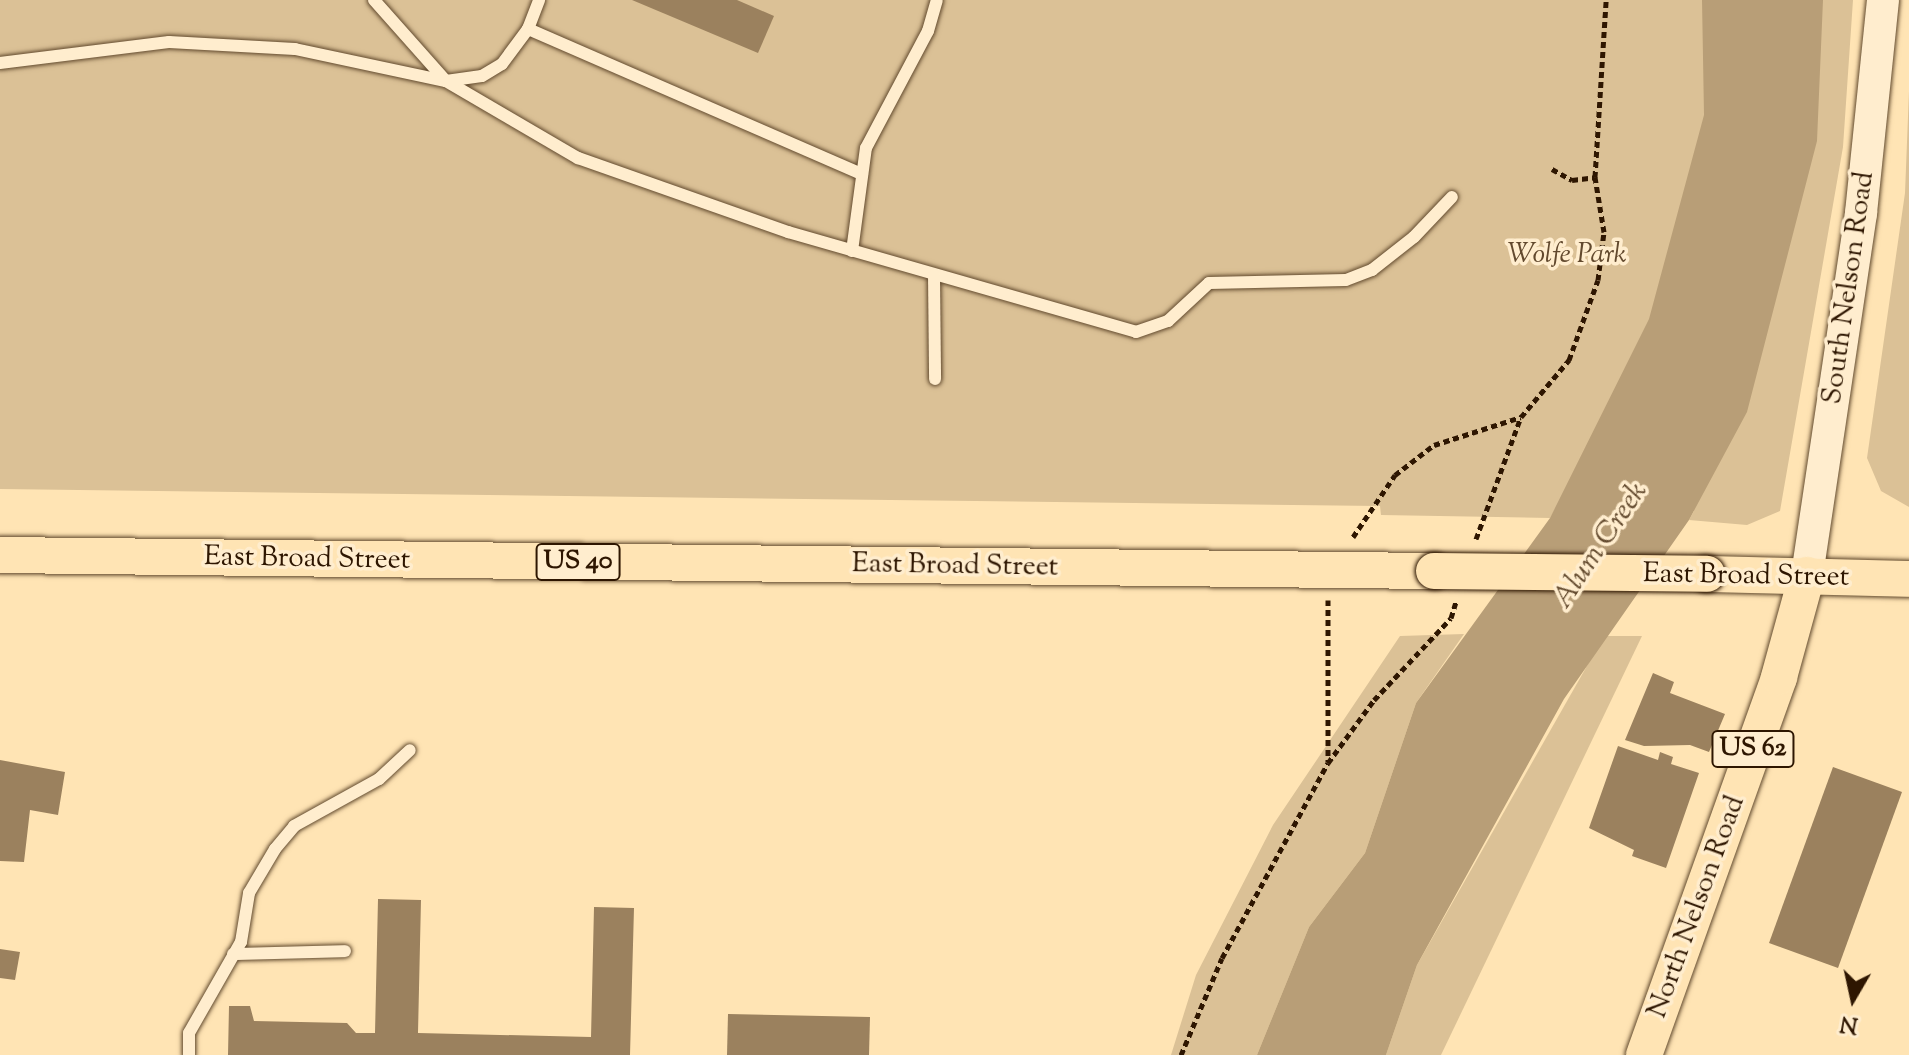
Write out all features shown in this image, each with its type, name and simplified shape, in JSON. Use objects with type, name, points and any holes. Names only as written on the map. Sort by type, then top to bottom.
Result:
[{"type":"main road","name":"South Nelson Road","points":[[1807,575],[1861,213],[1883,0]]},
{"type":"main road","name":"East Broad Street","points":[[0,555],[1807,575],[1909,579]]},
{"type":"main road","name":"North Nelson Road","points":[[1644,1055],[1779,677],[1807,575]]},
{"type":"lane","points":[[374,0],[446,81],[578,158],[852,251],[1136,332],[1168,321],[1209,283],[1346,280],[1372,270],[1452,197]]},
{"type":"lane","points":[[0,63],[169,42],[295,49],[446,81],[482,76],[502,64],[528,29],[539,0]]},
{"type":"lane","points":[[852,251],[866,148],[928,31],[937,0]]},
{"type":"lane","points":[[528,29],[862,174]]},
{"type":"lane","points":[[934,276],[935,379]]},
{"type":"lane","points":[[189,1055],[189,1033],[241,942],[249,893],[294,826],[379,779],[410,750]]},
{"type":"lane","points":[[233,954],[345,951]]},
{"type":"path","points":[[1552,169],[1572,180],[1595,177]]},
{"type":"green space","name":"Wolfe Park","points":[[0,0],[1853,0],[1843,147],[1780,511],[1747,525],[1689,520],[1694,511],[1555,509],[1550,518],[1381,515],[1380,506],[0,489]]},
{"type":"green space","points":[[1909,91],[1909,507],[1881,491],[1867,458],[1905,193]]},
{"type":"green space","points":[[1464,634],[1416,703],[1365,853],[1309,927],[1257,1055],[1171,1055],[1196,975],[1273,825],[1400,636]]},
{"type":"green space","points":[[1604,636],[1642,636],[1441,1055],[1386,1055],[1417,965]]},
{"type":"water","name":"Alum Creek","points":[[1702,0],[1823,0],[1817,141],[1747,412],[1689,520],[1564,699],[1417,965],[1386,1055],[1257,1055],[1309,927],[1365,853],[1416,703],[1550,518],[1649,319],[1704,115]]},
{"type":"building","points":[[632,0],[737,0],[774,16],[758,53]]},
{"type":"building","points":[[1653,673],[1674,682],[1670,693],[1725,714],[1709,752],[1690,745],[1644,746],[1625,740]]},
{"type":"building","points":[[1618,746],[1658,760],[1660,752],[1673,757],[1671,764],[1699,773],[1666,868],[1632,856],[1634,850],[1589,828]]},
{"type":"building","points":[[0,760],[65,772],[58,815],[30,810],[24,862],[0,861]]},
{"type":"building","points":[[1833,767],[1902,792],[1838,968],[1769,943]]},
{"type":"building","points":[[378,899],[421,900],[418,1033],[591,1037],[594,907],[634,908],[630,1055],[228,1055],[229,1006],[250,1006],[254,1021],[347,1023],[356,1033],[375,1033]]},
{"type":"building","points":[[0,949],[20,952],[15,980],[0,978]]},
{"type":"building","points":[[728,1014],[870,1017],[869,1055],[727,1055]]}]
